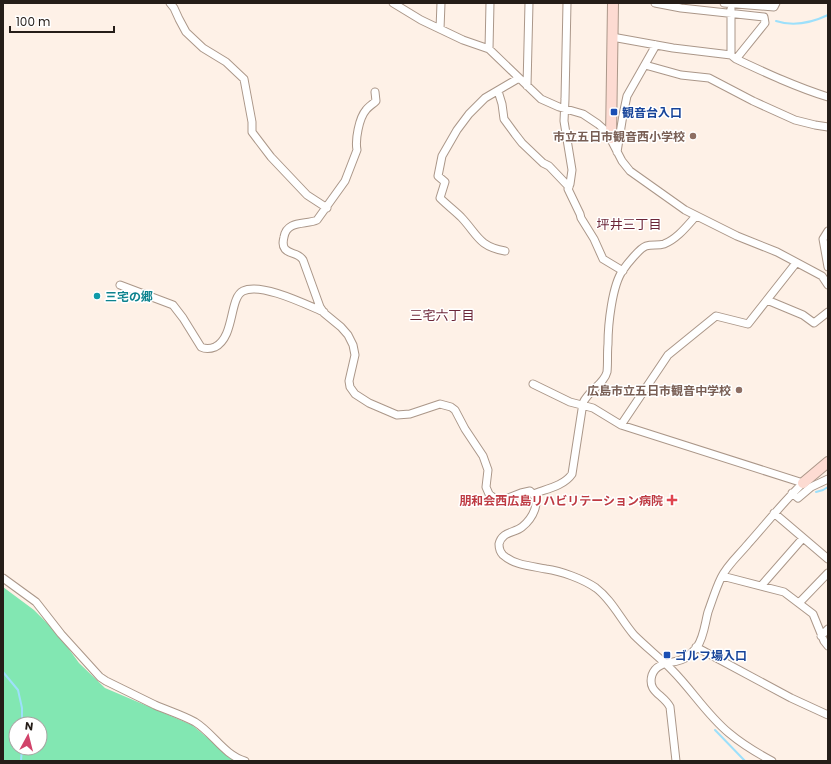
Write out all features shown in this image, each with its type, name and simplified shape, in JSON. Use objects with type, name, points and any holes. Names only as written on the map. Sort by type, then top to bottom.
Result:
[{"type":"street","points":[[170,3],[186,32],[203,48],[226,62],[244,79],[248,108],[252,122],[252,132],[271,157],[307,195],[327,208]]},
{"type":"street","points":[[393,3],[421,20],[463,40],[489,49],[541,99],[583,114],[604,128],[611,138],[617,152],[630,171],[636,177],[685,210],[737,236],[778,252],[796,263],[825,274],[828,285]]},
{"type":"street","points":[[440,29],[441,3]]},
{"type":"street","points":[[489,49],[490,3]]},
{"type":"street","points":[[527,86],[529,3]]},
{"type":"street","points":[[567,3],[564,126],[572,170],[568,189],[581,218],[594,239],[603,259],[623,271]]},
{"type":"street","points":[[611,138],[613,3]]},
{"type":"street","points":[[655,3],[681,8],[764,17],[765,22],[733,57]]},
{"type":"street","points":[[733,57],[729,3],[774,7],[776,3]]},
{"type":"street","points":[[612,37],[733,57],[808,91],[828,98]]},
{"type":"street","points":[[617,152],[625,104],[632,88],[656,45]]},
{"type":"street","points":[[645,65],[681,75],[709,78],[753,101],[795,120],[828,127]]},
{"type":"street","points":[[505,251],[489,247],[479,240],[461,217],[440,198],[445,182],[438,176],[442,156],[462,122],[485,98],[519,78]]},
{"type":"street","points":[[498,91],[504,119],[515,134],[531,152],[543,163],[549,166],[569,187]]},
{"type":"street","points":[[375,92],[376,101],[366,110],[359,126],[356,145],[357,150],[345,181],[318,220],[288,227],[285,232],[283,243],[286,250],[300,255],[320,307],[341,327],[353,345],[355,355],[349,381],[350,387],[355,394],[369,403],[397,415],[410,414],[440,404],[451,407],[455,410],[464,429],[483,456],[488,470],[486,488],[489,494],[495,499],[500,500],[530,491],[533,494],[536,505],[535,510],[524,526],[507,533],[502,538],[499,546],[502,554],[510,560],[521,564],[559,572],[595,587],[608,600],[635,636],[665,664],[728,733],[752,750],[772,761]]},
{"type":"street","points":[[533,494],[556,486],[569,478],[572,474],[582,406],[587,396],[603,379],[607,371],[610,317],[617,281],[623,271],[643,248],[648,245],[664,244],[672,240],[696,216]]},
{"type":"street","points":[[828,231],[823,239],[828,267]]},
{"type":"street","points":[[621,425],[668,355],[716,316],[748,324],[796,263]]},
{"type":"street","points":[[120,285],[174,305],[201,347],[205,349],[215,347],[224,339],[238,296],[245,290],[259,289],[276,293],[324,312]]},
{"type":"street","points":[[767,300],[803,315],[814,323],[828,312]]},
{"type":"street","points":[[533,384],[570,402],[582,406],[588,405],[621,425],[803,483]]},
{"type":"street","points":[[676,761],[670,707],[653,689],[651,683],[654,671],[658,666],[684,659],[696,647],[700,641],[708,611],[722,576],[792,493],[828,462]]},
{"type":"street","points":[[792,493],[798,498],[811,487],[828,480]]},
{"type":"street","points":[[774,513],[828,559]]},
{"type":"street","points":[[761,586],[803,538]]},
{"type":"street","points":[[799,603],[828,573]]},
{"type":"street","points":[[722,576],[784,592],[813,614],[828,646]]},
{"type":"street","points":[[3,578],[36,602],[61,634],[100,677],[156,706],[186,717],[203,729],[228,753],[240,760],[245,761]]},
{"type":"street","points":[[822,636],[828,629]]},
{"type":"street","points":[[696,647],[791,698],[828,715]]},
{"type":"green space","points":[[3,587],[34,610],[58,634],[79,663],[105,688],[192,725],[239,761],[3,761]]},
{"type":"waterway","points":[[776,21],[796,24],[815,20],[828,15]]},
{"type":"waterway","points":[[816,492],[828,487]]},
{"type":"waterway","points":[[3,672],[18,690],[22,708],[22,716]]},
{"type":"waterway","points":[[715,730],[745,761]]},
{"type":"waterway","points":[[21,756],[21,761]]},
{"type":"place","name":"観音台入口","points":[[614,112]]},
{"type":"place","name":"市立五日市観音西小学校","points":[[693,136]]},
{"type":"place","name":"三宅の郷","points":[[97,296]]},
{"type":"place","name":"広島市立五日市観音中学校","points":[[739,390]]},
{"type":"place","name":"朋和会西広島リハビリテーション病院","points":[[672,500]]},
{"type":"place","name":"ゴルフ場入口","points":[[667,655]]},
{"type":"district","name":"坪井三丁目","points":[[629,224]]},
{"type":"district","name":"三宅六丁目","points":[[442,315]]}]
